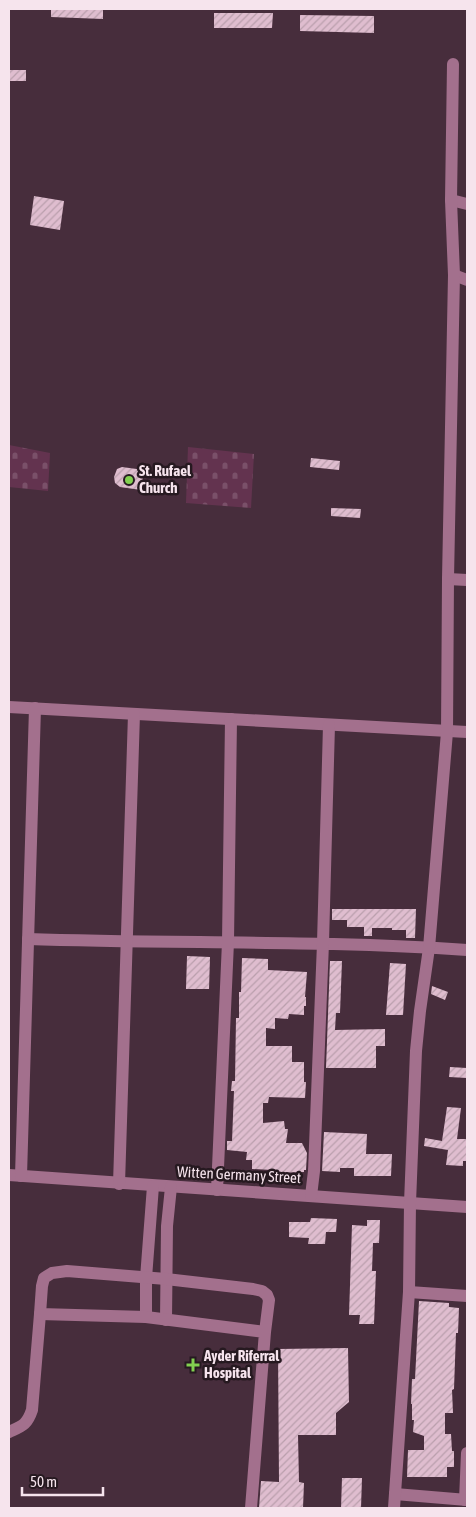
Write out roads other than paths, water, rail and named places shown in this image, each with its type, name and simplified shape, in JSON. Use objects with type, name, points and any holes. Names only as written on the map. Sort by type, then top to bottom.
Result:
[{"type":"street","points":[[394,1508],[409,1292],[410,1204],[416,1052],[429,948],[447,732],[454,275],[452,200],[453,64]]},
{"type":"street","points":[[452,200],[467,204]]},
{"type":"street","points":[[454,275],[467,280]]},
{"type":"street","points":[[448,579],[467,580]]},
{"type":"street","points":[[9,707],[467,732]]},
{"type":"street","points":[[15,1176],[28,939],[35,708]]},
{"type":"street","points":[[119,1184],[134,714]]},
{"type":"street","points":[[217,1190],[228,942],[231,719]]},
{"type":"street","points":[[311,1196],[323,943],[329,725]]},
{"type":"street","points":[[28,939],[126,942],[323,943],[467,950]]},
{"type":"street","name":"Witten Germany Street","points":[[15,1176],[467,1207]]},
{"type":"street","points":[[146,1317],[146,1278],[153,1186]]},
{"type":"street","points":[[166,1320],[167,1226],[172,1187]]},
{"type":"street","points":[[9,1432],[24,1425],[29,1419],[32,1410],[42,1286],[44,1278],[52,1273],[67,1271],[166,1279],[265,1292],[269,1300],[251,1508]]},
{"type":"street","points":[[409,1292],[467,1296]]},
{"type":"street","points":[[40,1314],[146,1317],[265,1332]]},
{"type":"street","points":[[395,1494],[466,1500],[467,1453]]},
{"type":"place","name":"St. Rufael Church","points":[[129,480]]},
{"type":"place","name":"Ayder Riferral Hospital","points":[[193,1365]]}]
